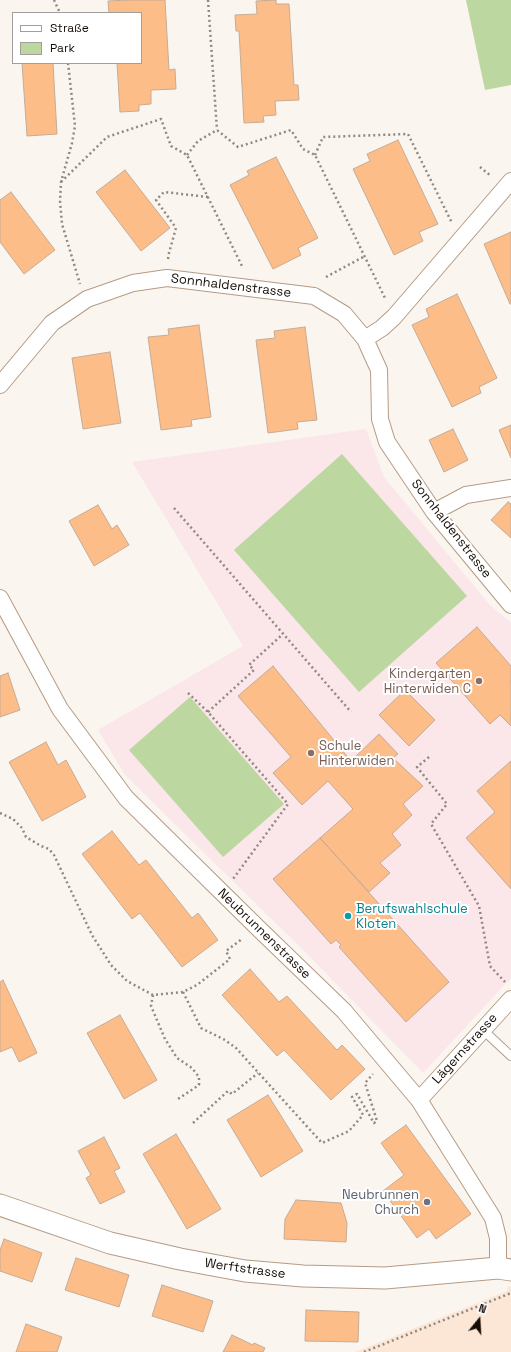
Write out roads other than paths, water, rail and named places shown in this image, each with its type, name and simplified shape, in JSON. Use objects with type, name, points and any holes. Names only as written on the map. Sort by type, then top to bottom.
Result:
[{"type":"street","points":[[365,339],[382,328],[394,317],[511,181]]},
{"type":"street","name":"Sonnhaldenstrasse","points":[[0,385],[52,323],[87,299],[133,283],[168,278],[314,296],[344,314],[365,339],[379,370],[380,419],[387,442],[434,512],[511,605]]},
{"type":"street","points":[[434,512],[466,495],[511,488]]},
{"type":"street","name":"Neubrunnenstrasse","points":[[0,598],[60,709],[126,798],[257,928],[344,1011],[419,1100],[493,1218],[505,1269]]},
{"type":"street","name":"Lägernstrasse","points":[[419,1100],[511,999]]},
{"type":"street","name":"Werftstrasse","points":[[0,1205],[110,1243],[180,1259],[245,1271],[303,1276],[385,1278],[505,1269]]},
{"type":"lane","points":[[483,1030],[511,1056]]},
{"type":"place","name":"Kindergarten Hinterwiden C","points":[[479,681]]},
{"type":"place","name":"Schule Hinterwiden","points":[[311,753]]},
{"type":"place","name":"Berufswahlschule Kloten","points":[[348,916]]},
{"type":"place","name":"Neubrunnen Church","points":[[427,1202]]}]
